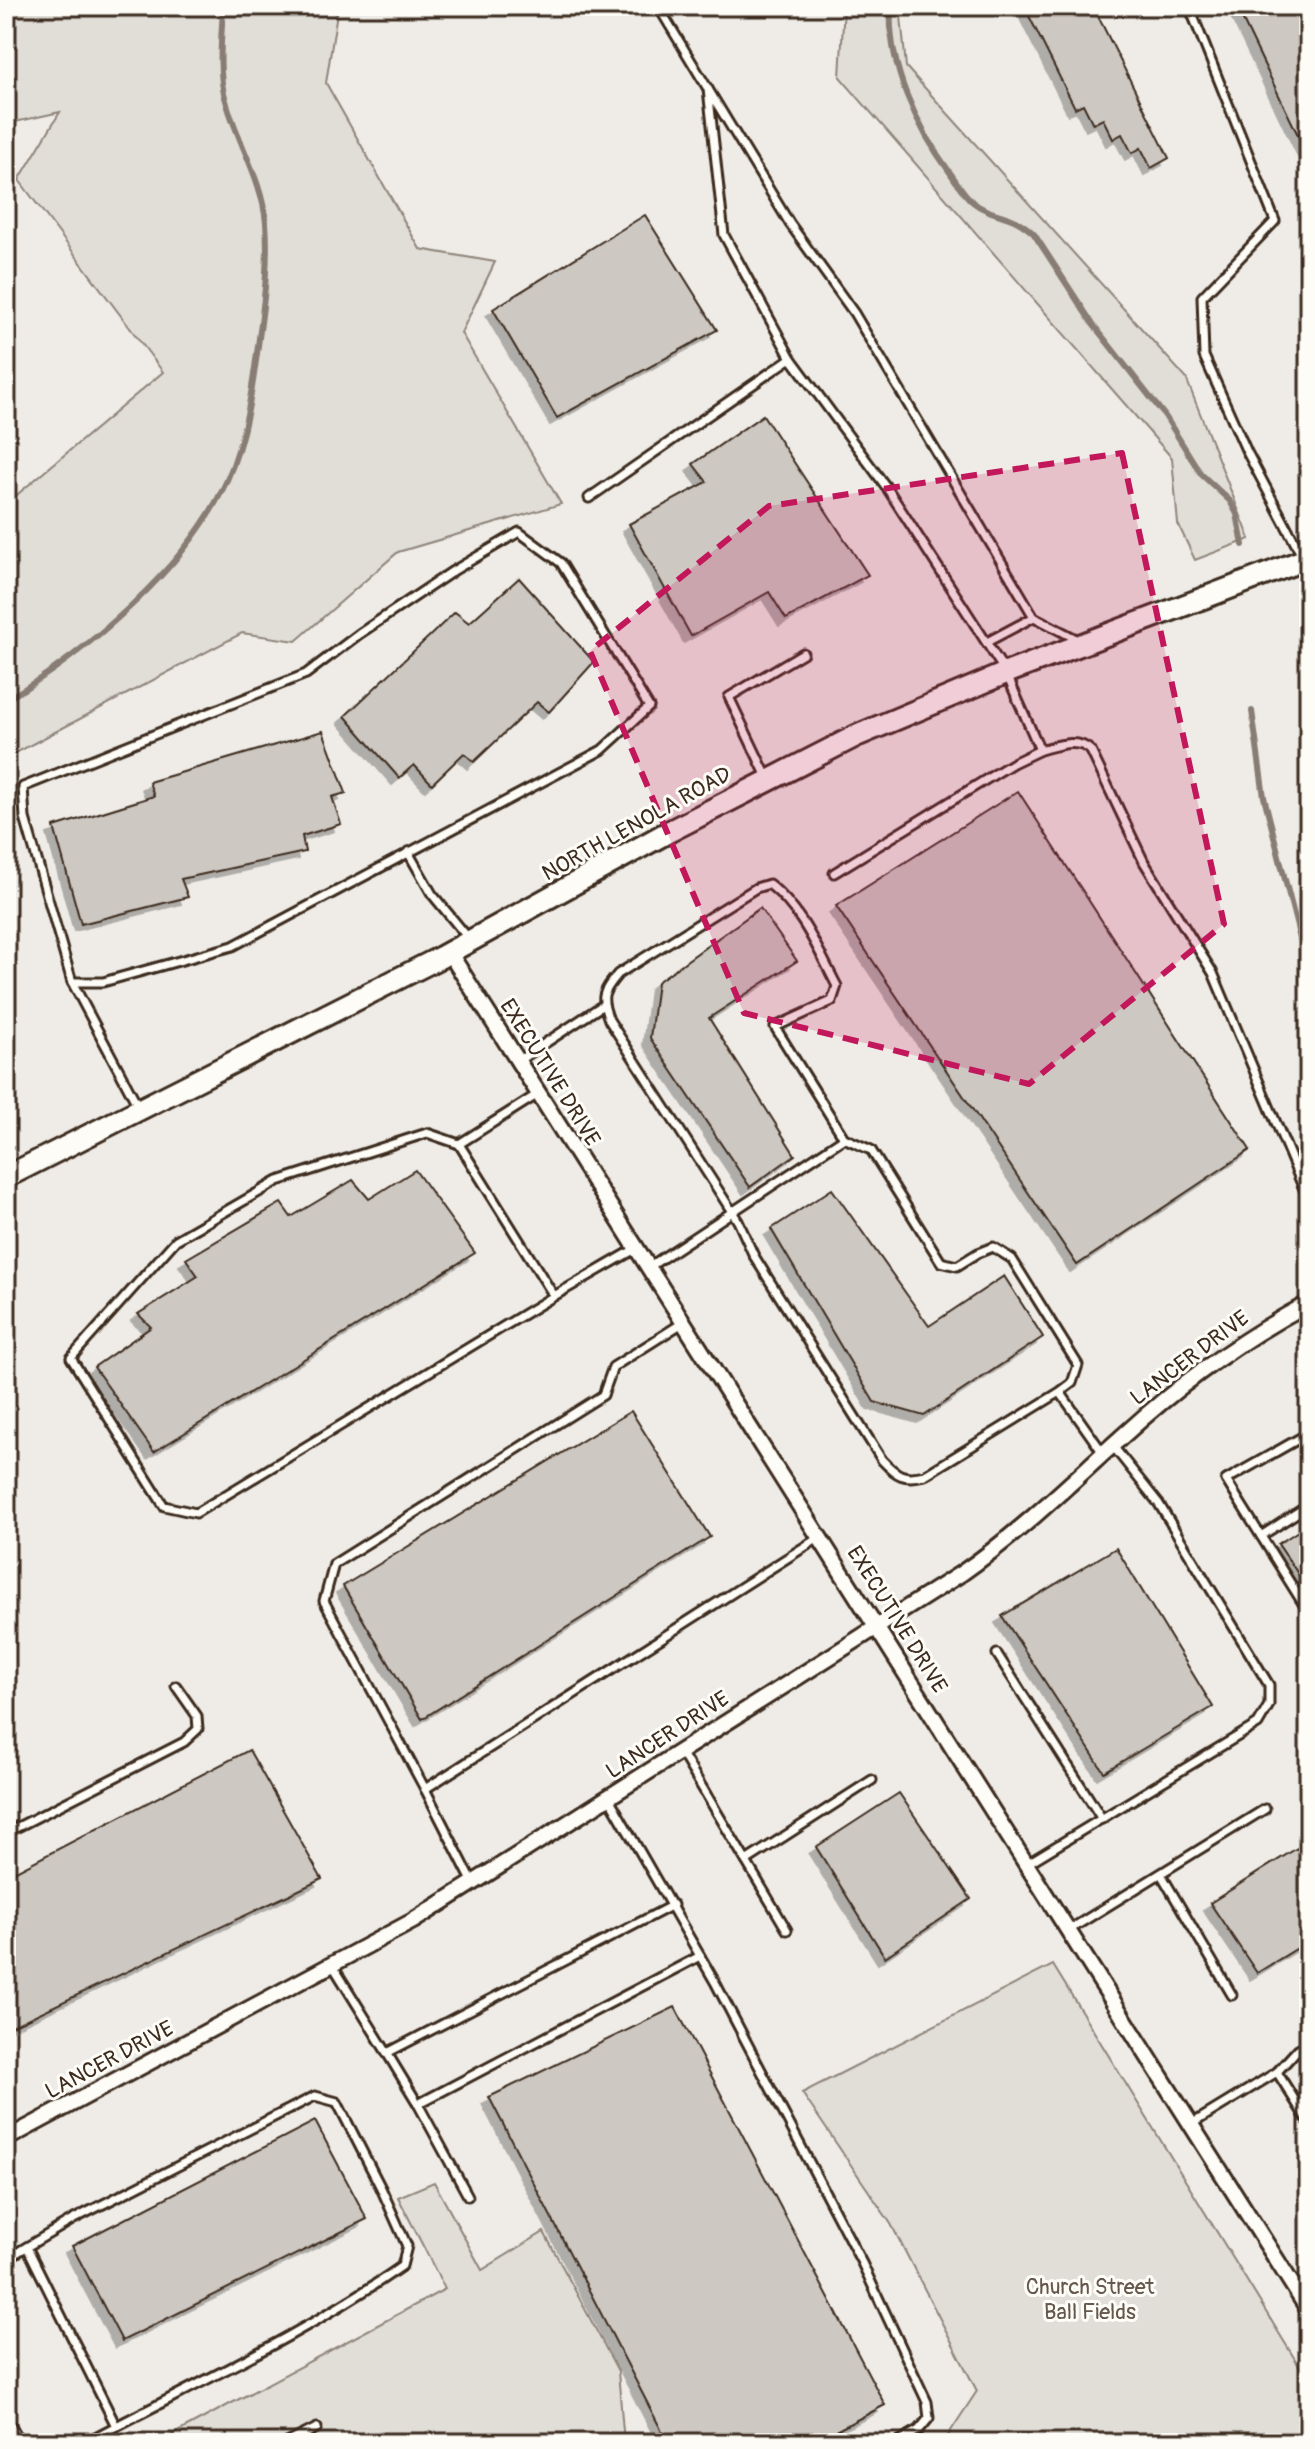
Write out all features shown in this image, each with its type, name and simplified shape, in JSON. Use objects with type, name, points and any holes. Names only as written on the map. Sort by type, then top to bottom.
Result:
[{"type":"main road","name":"NORTH LENOLA ROAD","points":[[6,1177],[449,952],[768,779],[856,736],[1006,673],[1308,562]]},
{"type":"street","name":"EXECUTIVE DRIVE","points":[[449,952],[1309,2311]]},
{"type":"street","name":"LANCER DRIVE","points":[[6,2139],[333,1966],[473,1884],[877,1627],[1004,1542],[1210,1363],[1309,1303]]},
{"type":"street","points":[[6,2424],[17,2443]]},
{"type":"lane","points":[[658,6],[790,224],[854,313],[1034,617],[1085,643]]},
{"type":"lane","points":[[1189,6],[1275,221],[1202,297],[1204,356],[1247,452],[1308,562]]},
{"type":"lane","points":[[708,89],[724,235],[793,362],[887,488],[987,642],[1006,673],[1040,750]]},
{"type":"lane","points":[[589,498],[791,358],[793,362]]},
{"type":"lane","points":[[72,982],[103,982],[233,946],[602,750],[649,707],[561,563],[519,532],[453,571],[306,674],[23,787],[25,818],[72,982],[140,1110]]},
{"type":"lane","points":[[987,642],[1034,617]]},
{"type":"lane","points":[[768,779],[729,697],[803,653]]},
{"type":"lane","points":[[834,873],[1013,763],[1040,750],[1077,743],[1086,745],[1144,862],[1213,973],[1309,1201]]},
{"type":"lane","points":[[408,852],[432,894],[471,940]]},
{"type":"lane","points":[[769,884],[784,895],[804,924],[837,986],[832,1001],[775,1027],[844,1138],[871,1150],[941,1262],[957,1266],[993,1247],[1012,1259],[1078,1365],[1072,1383],[925,1475],[907,1479],[895,1474],[882,1460],[754,1256],[733,1213],[609,1020],[603,1005],[604,992],[618,974],[756,888],[769,884]]},
{"type":"lane","points":[[517,1061],[603,1005]]},
{"type":"lane","points":[[459,1144],[538,1094]]},
{"type":"lane","points":[[554,1296],[459,1144],[427,1133],[278,1181],[176,1240],[71,1358],[164,1506],[196,1513],[637,1248]]},
{"type":"lane","points":[[649,1267],[844,1138]]},
{"type":"lane","points":[[473,1884],[324,1601],[334,1564],[603,1395],[613,1367],[684,1322]]},
{"type":"lane","points":[[1025,1865],[1258,1724],[1265,1715],[1271,1693],[1159,1504],[1060,1392]]},
{"type":"lane","points":[[1309,1433],[1226,1480],[1309,1613]]},
{"type":"lane","points":[[1261,1536],[1309,1505]]},
{"type":"lane","points":[[425,1789],[820,1537]]},
{"type":"lane","points":[[997,1654],[1102,1819]]},
{"type":"lane","points":[[6,1833],[184,1742],[198,1729],[197,1716],[176,1686]]},
{"type":"lane","points":[[681,1752],[787,1930]]},
{"type":"lane","points":[[746,1861],[872,1780]]},
{"type":"lane","points":[[609,1798],[673,1905],[862,2263],[927,2402],[929,2418],[919,2430],[896,2443]]},
{"type":"lane","points":[[1067,1932],[1265,1809]]},
{"type":"lane","points":[[1161,1874],[1232,1995]]},
{"type":"lane","points":[[387,2053],[673,1905]]},
{"type":"lane","points":[[418,2104],[700,1956]]},
{"type":"lane","points":[[333,1966],[418,2104],[468,2196]]},
{"type":"lane","points":[[1190,2125],[1277,2072],[1298,2049],[1309,2043]]},
{"type":"lane","points":[[1277,2072],[1309,2123]]},
{"type":"lane","points":[[6,2259],[74,2219],[315,2096],[337,2102],[407,2246],[402,2266],[277,2342],[84,2443]]},
{"type":"lane","points":[[27,2247],[116,2426]]},
{"type":"lane","points":[[287,2443],[317,2428]]},
{"type":"highlighted area","points":[[1122,453],[1224,924],[1029,1084],[744,1013],[590,651],[769,506]]},
{"type":"shaded area","points":[[6,6],[1309,6],[1309,2382],[1053,1966],[802,2093],[891,2224],[977,2391],[943,2443],[6,2443]]},
{"type":"green space","points":[[6,6],[338,6],[326,83],[420,249],[495,262],[461,333],[561,504],[398,552],[296,641],[242,633],[6,758],[6,504],[163,372],[19,180],[60,112],[6,124]]},
{"type":"green space","points":[[844,6],[900,6],[906,67],[1186,378],[1250,539],[1195,560],[1178,524],[1172,458],[840,77]]},
{"type":"green space","name":"Church Street Ball Fields","points":[[1053,1965],[1309,2382],[1309,2443],[943,2443],[977,2391],[891,2224],[802,2093]]},
{"type":"green space","points":[[434,2182],[482,2270],[544,2232],[618,2371],[624,2443],[157,2443],[445,2289],[398,2197]]},
{"type":"building","points":[[1024,6],[1093,6],[1169,158],[1151,168],[1141,148],[1132,153],[1122,134],[1113,139],[1103,119],[1093,124],[1083,104],[1075,108]]},
{"type":"building","points":[[1236,6],[1309,6],[1309,158]]},
{"type":"building","points":[[645,215],[717,330],[557,418],[493,309]]},
{"type":"building","points":[[763,415],[868,575],[786,619],[769,592],[691,636],[629,524],[707,482],[693,464]]},
{"type":"building","points":[[519,578],[594,662],[549,712],[537,702],[474,762],[464,753],[432,784],[414,765],[399,778],[345,716],[455,612],[469,623]]},
{"type":"building","points":[[323,731],[346,793],[332,797],[341,824],[302,836],[305,852],[181,879],[188,897],[81,924],[54,827],[154,796],[149,782]]},
{"type":"building","points":[[1018,791],[1250,1150],[1077,1265],[836,906]]},
{"type":"building","points":[[760,908],[797,961],[709,1018],[795,1155],[750,1187],[650,1038],[657,982]]},
{"type":"building","points":[[415,1170],[475,1253],[154,1452],[94,1367],[151,1327],[138,1314],[198,1276],[186,1259],[281,1203],[291,1217],[353,1180],[369,1199]]},
{"type":"building","points":[[832,1189],[929,1326],[1004,1276],[1043,1337],[924,1416],[874,1402],[771,1229]]},
{"type":"building","points":[[631,1411],[710,1537],[422,1719],[343,1586]]},
{"type":"building","points":[[1309,1524],[1309,1590],[1278,1544]]},
{"type":"building","points":[[1116,1548],[1213,1707],[1104,1772],[1002,1616]]},
{"type":"building","points":[[249,1750],[322,1879],[6,2029],[6,1876]]},
{"type":"building","points":[[899,1793],[971,1899],[885,1957],[816,1847]]},
{"type":"building","points":[[1297,1848],[1309,1866],[1309,1941],[1257,1973],[1210,1903]]},
{"type":"building","points":[[675,2007],[885,2405],[813,2443],[668,2443],[489,2097]]},
{"type":"building","points":[[315,2121],[367,2219],[122,2341],[72,2246]]},
{"type":"waterway","points":[[6,700],[69,658],[132,605],[161,575],[210,512],[227,480],[239,446],[257,356],[266,281],[267,237],[264,206],[223,86],[223,6]]},
{"type":"waterway","points":[[891,6],[891,28],[899,73],[916,116],[938,156],[974,203],[1018,222],[1034,234],[1092,323],[1165,416],[1201,474],[1230,501],[1237,514],[1243,545]]},
{"type":"waterway","points":[[1252,711],[1264,797],[1309,974]]}]
